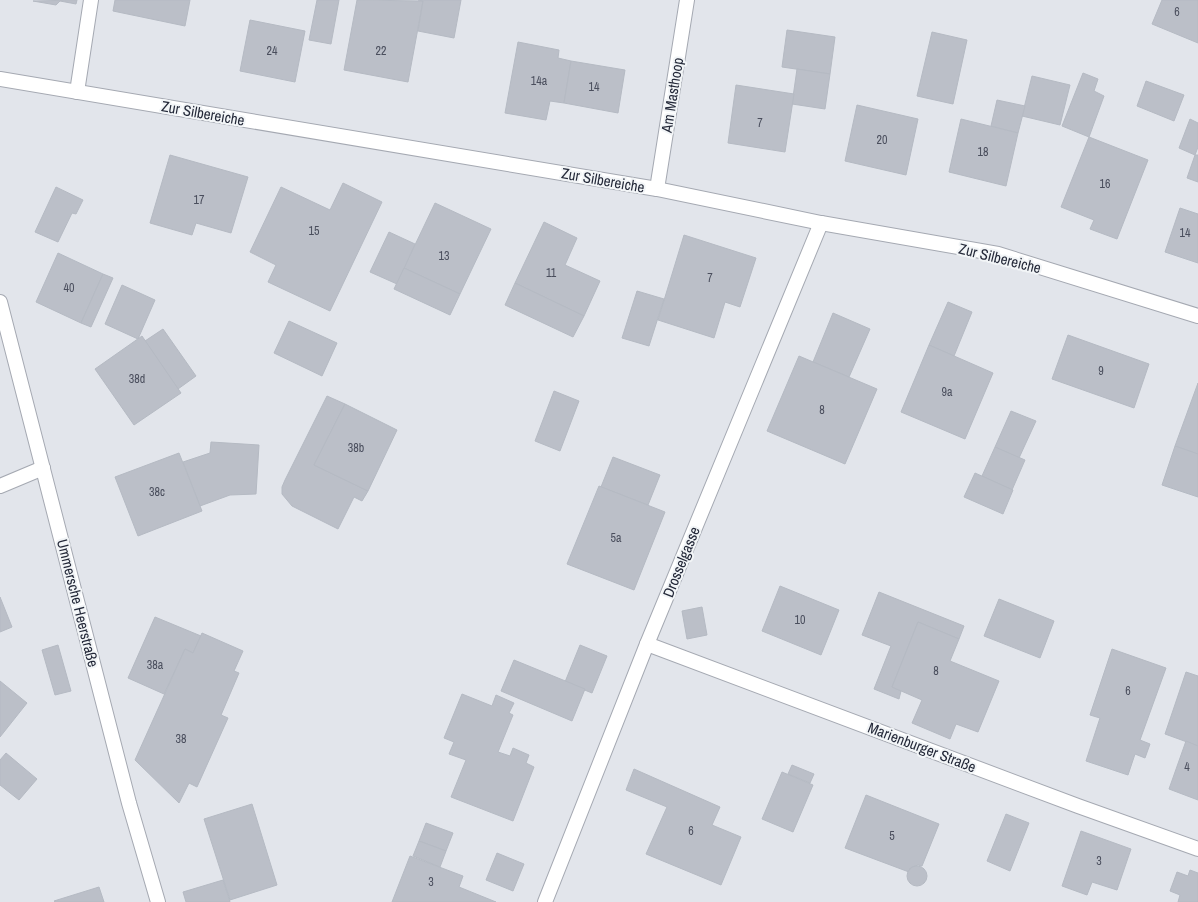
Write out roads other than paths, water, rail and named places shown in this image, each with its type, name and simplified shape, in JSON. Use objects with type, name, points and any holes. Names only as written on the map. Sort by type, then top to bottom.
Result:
[{"type":"street","points":[[77,92],[91,0]]},
{"type":"street","name":"Am Masthoop","points":[[656,190],[687,0]]},
{"type":"street","name":"Zur Silbereiche","points":[[0,79],[656,190],[821,223],[998,254],[1198,316]]},
{"type":"street","name":"Drosselgasse","points":[[546,902],[648,644],[821,223]]},
{"type":"street","name":"Ummersche Heerstraße","points":[[0,302],[129,803],[158,902]]},
{"type":"street","points":[[0,486],[43,468]]},
{"type":"street","name":"Marienburger Straße","points":[[648,644],[1198,849]]}]
